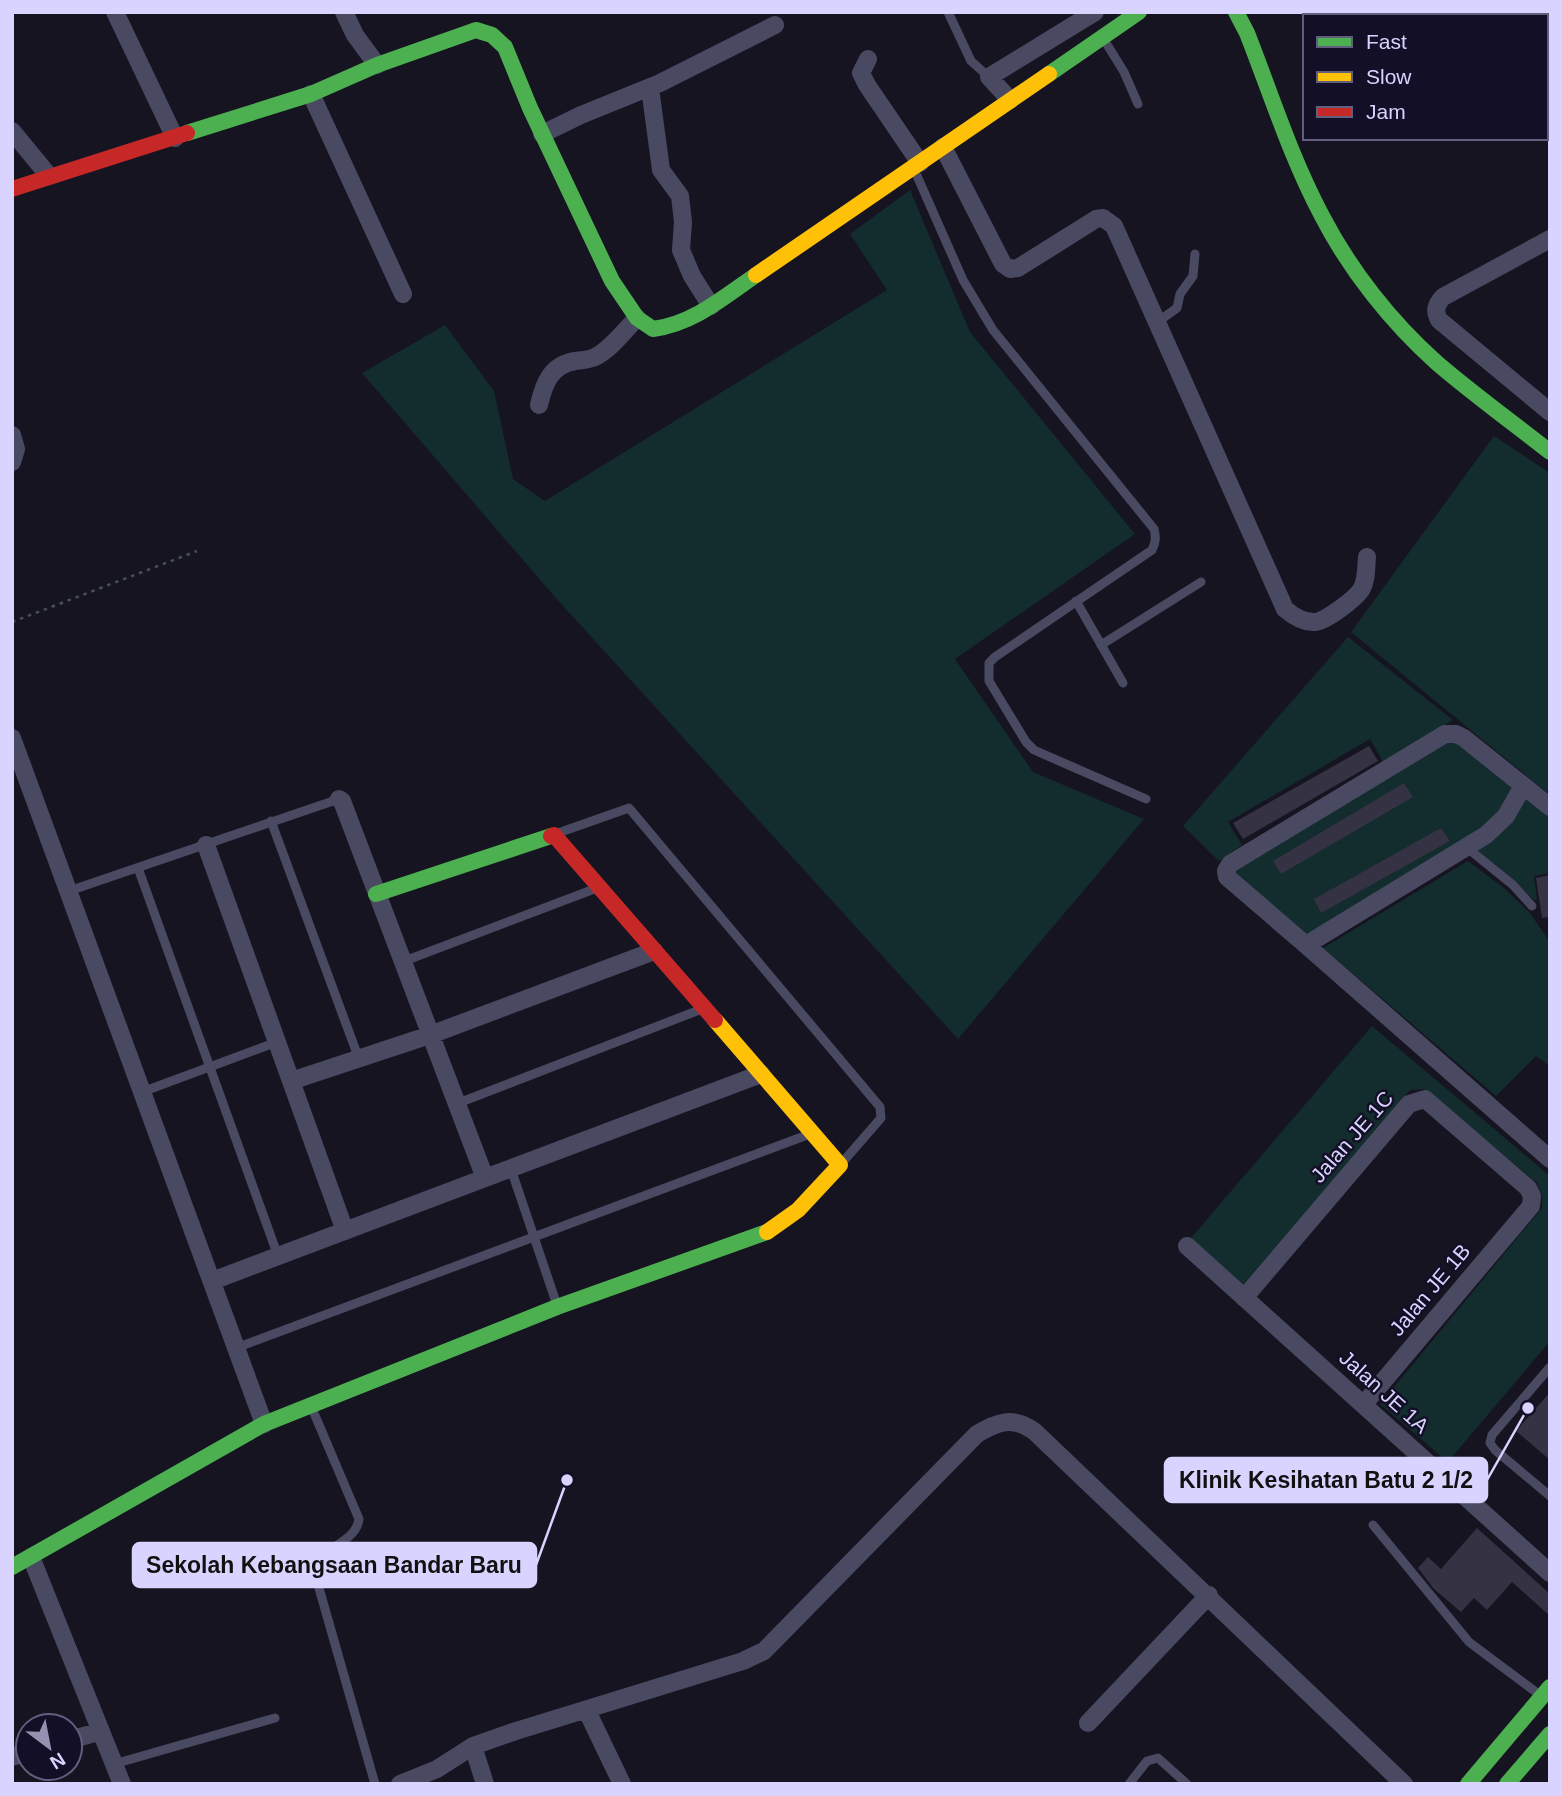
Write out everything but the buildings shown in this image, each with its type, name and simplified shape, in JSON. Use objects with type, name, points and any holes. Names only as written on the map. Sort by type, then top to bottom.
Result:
[{"type":"street","points":[[115,12],[175,138]]},
{"type":"street","points":[[344,12],[355,35],[377,65]]},
{"type":"street","points":[[1010,100],[989,77],[1095,12]]},
{"type":"street","points":[[12,189],[311,94],[377,65],[476,30],[487,31],[496,36],[505,47],[542,134],[612,281],[637,317],[653,329],[671,328],[692,319],[1139,12]]},
{"type":"street","points":[[1236,12],[1247,33],[1307,187],[1323,219],[1366,285],[1396,322],[1436,362],[1550,452]]},
{"type":"street","points":[[542,134],[581,115],[650,88],[775,25]]},
{"type":"street","points":[[868,59],[861,73],[917,165]]},
{"type":"street","points":[[650,88],[661,170],[680,196],[684,222],[681,250],[692,276],[711,306]]},
{"type":"street","points":[[311,94],[403,294]]},
{"type":"street","points":[[12,131],[49,176]]},
{"type":"street","points":[[943,147],[1003,264],[1010,269],[1017,268],[1086,223],[1103,218],[1114,226],[1285,609],[1303,620],[1316,622],[1327,617],[1360,591],[1366,579],[1367,557]]},
{"type":"street","points":[[1550,239],[1443,296],[1437,304],[1436,312],[1438,320],[1550,412]]},
{"type":"street","points":[[539,405],[543,387],[550,374],[561,366],[595,357],[606,350],[637,317]]},
{"type":"street","points":[[12,435],[16,449],[12,462]]},
{"type":"street","points":[[1550,807],[1464,738],[1446,733],[1230,864],[1226,871],[1227,877],[1306,945],[1543,1141],[1550,1159]]},
{"type":"street","points":[[12,738],[264,1424]]},
{"type":"street","points":[[1306,945],[1497,827],[1523,786]]},
{"type":"street","points":[[339,799],[485,1178]]},
{"type":"street","points":[[12,1567],[264,1424],[557,1307],[769,1231],[797,1212],[840,1166],[554,835],[376,894]]},
{"type":"street","points":[[206,845],[345,1231]]},
{"type":"street","points":[[291,1082],[430,1035],[654,951]]},
{"type":"street","points":[[212,1281],[761,1074]]},
{"type":"street","name":"Jalan JE 1C","points":[[1244,1298],[1409,1104],[1417,1100],[1425,1099],[1528,1188],[1532,1196],[1531,1206]]},
{"type":"street","name":"Jalan JE 1B","points":[[1364,1404],[1531,1206]]},
{"type":"street","name":"Jalan JE 1A","points":[[1187,1246],[1550,1573]]},
{"type":"street","points":[[400,1784],[438,1769],[473,1746],[743,1661],[764,1651],[977,1434],[1005,1421],[1025,1424],[1034,1431],[1209,1595],[1404,1784]]},
{"type":"street","points":[[31,1557],[122,1784]]},
{"type":"street","points":[[1088,1723],[1209,1595]]},
{"type":"street","points":[[1468,1784],[1546,1692]]},
{"type":"street","points":[[587,1710],[622,1784]]},
{"type":"street","points":[[84,1736],[101,1731]]},
{"type":"street","points":[[1507,1784],[1550,1734]]},
{"type":"street","points":[[473,1746],[485,1784]]},
{"type":"lane","points":[[948,12],[971,61],[989,77]]},
{"type":"lane","points":[[1102,37],[1125,72],[1138,104]]},
{"type":"lane","points":[[917,165],[963,280],[993,330],[1154,529],[1156,543],[1152,550],[995,657],[989,663],[989,681],[1026,742],[1034,750],[1146,799]]},
{"type":"lane","points":[[1156,323],[1177,308],[1181,294],[1193,276],[1195,254]]},
{"type":"lane","points":[[1101,645],[1201,582]]},
{"type":"lane","points":[[1076,601],[1123,683]]},
{"type":"lane","points":[[69,891],[339,799]]},
{"type":"lane","points":[[554,835],[629,808],[880,1107],[881,1118],[840,1166]]},
{"type":"lane","points":[[271,821],[359,1059]]},
{"type":"lane","points":[[1466,848],[1513,885],[1532,906]]},
{"type":"lane","points":[[138,868],[278,1256]]},
{"type":"lane","points":[[402,962],[599,887]]},
{"type":"lane","points":[[457,1104],[704,1008]]},
{"type":"lane","points":[[142,1092],[277,1042]]},
{"type":"lane","points":[[236,1348],[812,1133]]},
{"type":"lane","points":[[511,1168],[557,1307]]},
{"type":"lane","points":[[1550,1367],[1492,1435],[1490,1443],[1550,1496]]},
{"type":"lane","points":[[310,1404],[359,1520],[354,1532],[318,1561],[315,1574],[375,1784]]},
{"type":"lane","points":[[1373,1525],[1469,1643],[1546,1692]]},
{"type":"lane","points":[[114,1764],[275,1718]]},
{"type":"lane","points":[[1129,1784],[1147,1760],[1158,1758],[1187,1784]]},
{"type":"path","points":[[12,622],[197,551]]},
{"type":"green space","points":[[910,190],[970,332],[1135,534],[955,659],[1033,772],[1144,819],[958,1039],[554,596],[362,373],[445,325],[494,391],[513,479],[545,501],[887,290],[850,234]]},
{"type":"green space","points":[[1494,436],[1550,473],[1550,795],[1351,632]]},
{"type":"green space","points":[[1348,637],[1453,720],[1383,762],[1370,739],[1228,822],[1242,845],[1219,861],[1183,826]]},
{"type":"green space","points":[[1455,738],[1517,788],[1493,824],[1306,938],[1232,871]]},
{"type":"green space","points":[[1524,792],[1550,812],[1550,873],[1534,876],[1537,900],[1473,849]]},
{"type":"green space","points":[[1468,861],[1504,888],[1529,912],[1550,942],[1550,1066],[1536,1056],[1496,1096],[1323,948]]},
{"type":"green space","points":[[1372,1026],[1550,1176],[1550,1341],[1448,1462],[1380,1404],[1542,1208],[1542,1196],[1537,1183],[1424,1089],[1410,1090],[1242,1286],[1191,1238]]},
{"type":"traffic: fast","points":[[1049,74],[1139,12]]},
{"type":"traffic: fast","points":[[1236,12],[1247,33],[1311,194],[1345,256],[1373,294],[1420,347],[1550,452]]},
{"type":"traffic: fast","points":[[187,133],[311,94],[377,65],[476,30],[492,35],[505,47],[530,108],[612,281],[637,318],[653,329],[681,322],[708,308],[756,275]]},
{"type":"traffic: fast","points":[[376,894],[551,836]]},
{"type":"traffic: fast","points":[[12,1567],[264,1424],[557,1307],[767,1232]]},
{"type":"traffic: fast","points":[[1468,1784],[1550,1687]]},
{"type":"traffic: fast","points":[[1507,1784],[1550,1734]]},
{"type":"traffic: slow","points":[[756,275],[1049,74]]},
{"type":"traffic: slow","points":[[715,1020],[840,1165],[798,1210],[767,1232]]},
{"type":"traffic: jam","points":[[12,189],[187,133]]},
{"type":"traffic: jam","points":[[551,836],[554,835],[715,1020]]},
{"type":"place","name":"Klinik Kesihatan Batu 2 1/2","points":[[1528,1408]]},
{"type":"place","name":"Sekolah Kebangsaan Bandar Baru","points":[[567,1480]]}]
